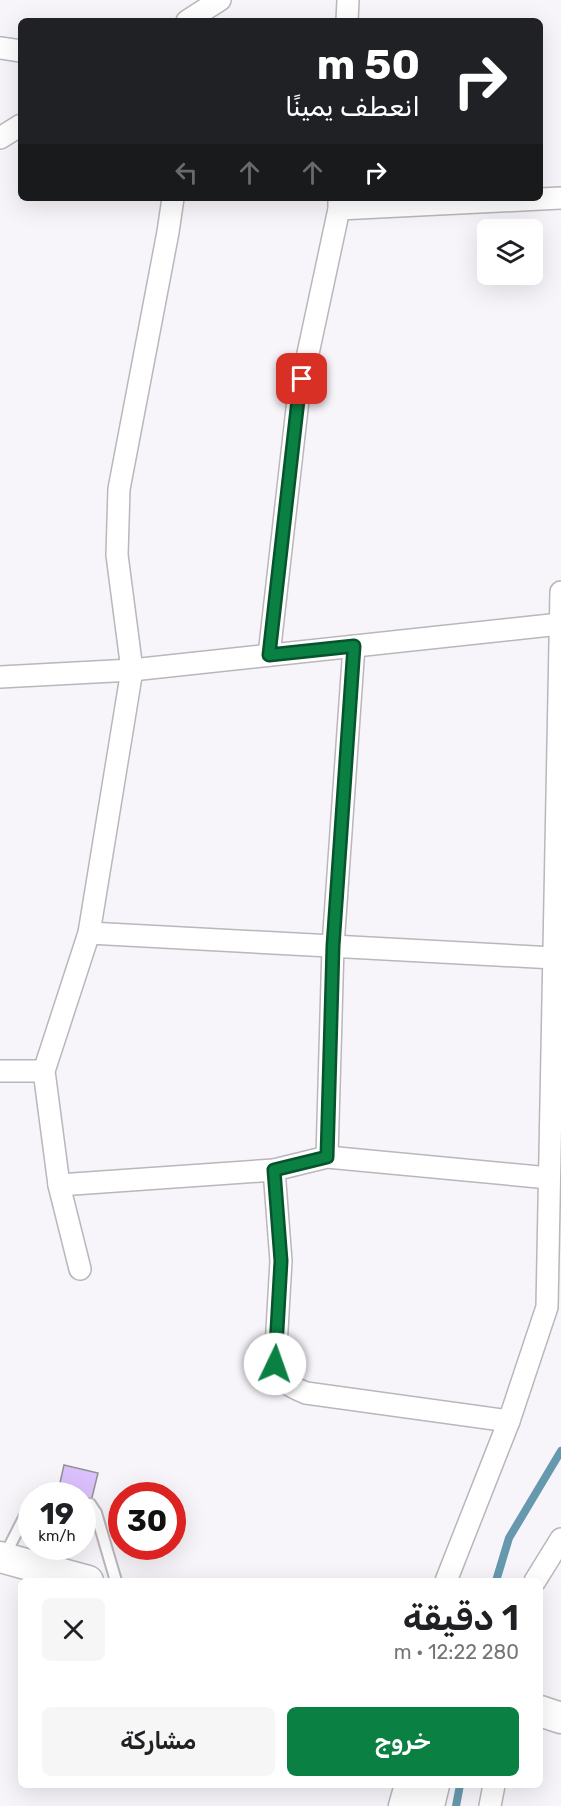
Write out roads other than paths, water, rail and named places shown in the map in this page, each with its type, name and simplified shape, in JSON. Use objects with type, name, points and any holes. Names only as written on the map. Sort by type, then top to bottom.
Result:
[{"type":"main road","points":[[2,1558],[77,1578]]},
{"type":"main road","points":[[543,1712],[561,1718]]},
{"type":"main road","points":[[404,1806],[409,1788]]},
{"type":"main road","points":[[429,1806],[433,1788]]},
{"type":"street","points":[[192,18],[220,0]]},
{"type":"street","points":[[347,18],[348,0]]},
{"type":"street","points":[[0,48],[18,51]]},
{"type":"street","points":[[0,138],[18,127]]},
{"type":"street","points":[[543,198],[561,198]]},
{"type":"street","points":[[80,1269],[59,1185],[44,1071],[89,933],[132,670],[117,555],[119,489],[173,201]]},
{"type":"street","points":[[269,655],[298,400],[339,204],[450,201]]},
{"type":"street","points":[[447,1578],[554,1303],[549,1178],[556,1040],[554,958],[561,592]]},
{"type":"street","points":[[0,677],[132,670],[560,624]]},
{"type":"street","points":[[327,1157],[333,946],[354,646]]},
{"type":"street","points":[[89,933],[554,958]]},
{"type":"street","points":[[0,1071],[44,1071]]},
{"type":"street","points":[[59,1185],[274,1170],[327,1157],[549,1178]]},
{"type":"street","points":[[274,1170],[281,1261],[275,1364],[282,1379],[292,1387],[306,1393],[509,1421]]},
{"type":"street","points":[[537,1578],[561,1539]]},
{"type":"street","points":[[490,1806],[493,1788]]},
{"type":"lane","points":[[96,1513],[115,1578]]},
{"type":"lane","points":[[2,1558],[18,1528]]},
{"type":"waterway","points":[[497,1578],[509,1538],[561,1451]]},
{"type":"waterway","points":[[456,1806],[459,1788]]}]
